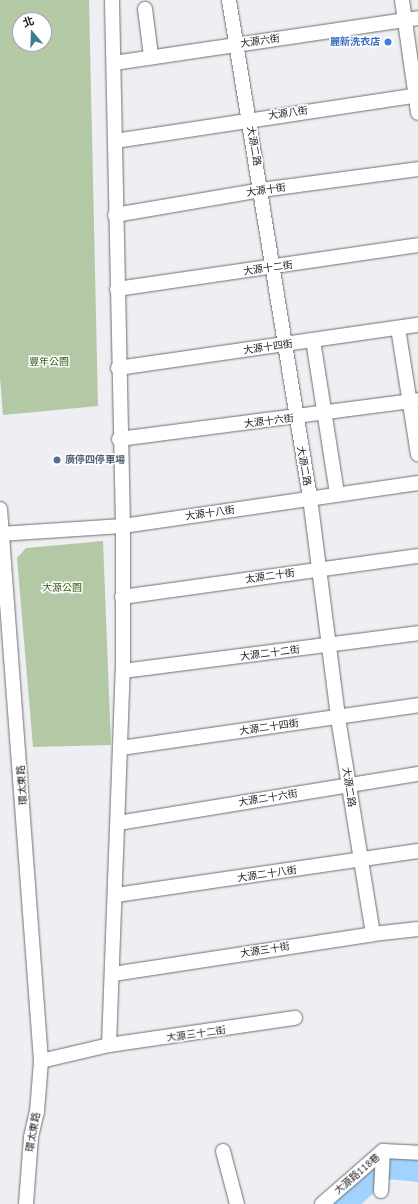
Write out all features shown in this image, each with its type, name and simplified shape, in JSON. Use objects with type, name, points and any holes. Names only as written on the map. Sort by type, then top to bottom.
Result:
[{"type":"street","points":[[41,1061],[75,1055],[103,1046],[113,974],[123,671],[123,526],[119,439],[112,0]]},
{"type":"street","name":"大源二路","points":[[229,0],[262,190],[295,418],[310,498],[338,718],[373,934]]},
{"type":"street","points":[[402,0],[412,19],[418,112]]},
{"type":"street","points":[[145,9],[151,56]]},
{"type":"street","name":"大源六街","points":[[114,63],[151,56],[412,19]]},
{"type":"street","name":"大源八街","points":[[115,141],[249,119],[416,95]]},
{"type":"street","name":"大源十街","points":[[115,215],[262,190],[418,169]]},
{"type":"street","name":"大源十二街","points":[[117,289],[274,268],[418,245]]},
{"type":"street","name":"大源十四街","points":[[118,368],[418,325]]},
{"type":"street","points":[[398,328],[414,401],[418,454]]},
{"type":"street","points":[[313,340],[337,493]]},
{"type":"street","name":"大源十六街","points":[[119,439],[295,418],[324,412],[414,401]]},
{"type":"street","name":"大源十八街","points":[[1,534],[123,526],[337,493],[418,483]]},
{"type":"street","name":"環太東路","points":[[0,509],[41,1061],[37,1112],[31,1137],[26,1204]]},
{"type":"street","name":"太源二十街","points":[[122,597],[319,568],[418,556]]},
{"type":"street","name":"大源二十二街","points":[[123,671],[330,646],[418,633]]},
{"type":"street","name":"大源二十四街","points":[[120,748],[338,718],[418,705]]},
{"type":"street","name":"大源二十六街","points":[[118,823],[418,774]]},
{"type":"street","name":"大源二十八街","points":[[116,895],[362,861],[418,851]]},
{"type":"street","name":"大源三十街","points":[[113,974],[373,934],[418,930]]},
{"type":"street","name":"大源三十二街","points":[[103,1046],[295,1018]]},
{"type":"street","points":[[223,1151],[236,1204]]},
{"type":"street","name":"大源路118巷","points":[[322,1204],[382,1156],[418,1152]]},
{"type":"street","points":[[381,1191],[382,1156]]},
{"type":"green space","name":"豐年公園","points":[[0,0],[89,0],[98,406],[3,415],[0,378]]},
{"type":"green space","name":"大源公園","points":[[103,541],[111,745],[33,747],[17,558],[26,548]]},
{"type":"waterway","points":[[342,1204],[381,1168],[389,1166],[418,1169]]},
{"type":"place","name":"麗新洗衣店","points":[[388,42]]},
{"type":"place","name":"廣停四停車場","points":[[57,460]]}]
